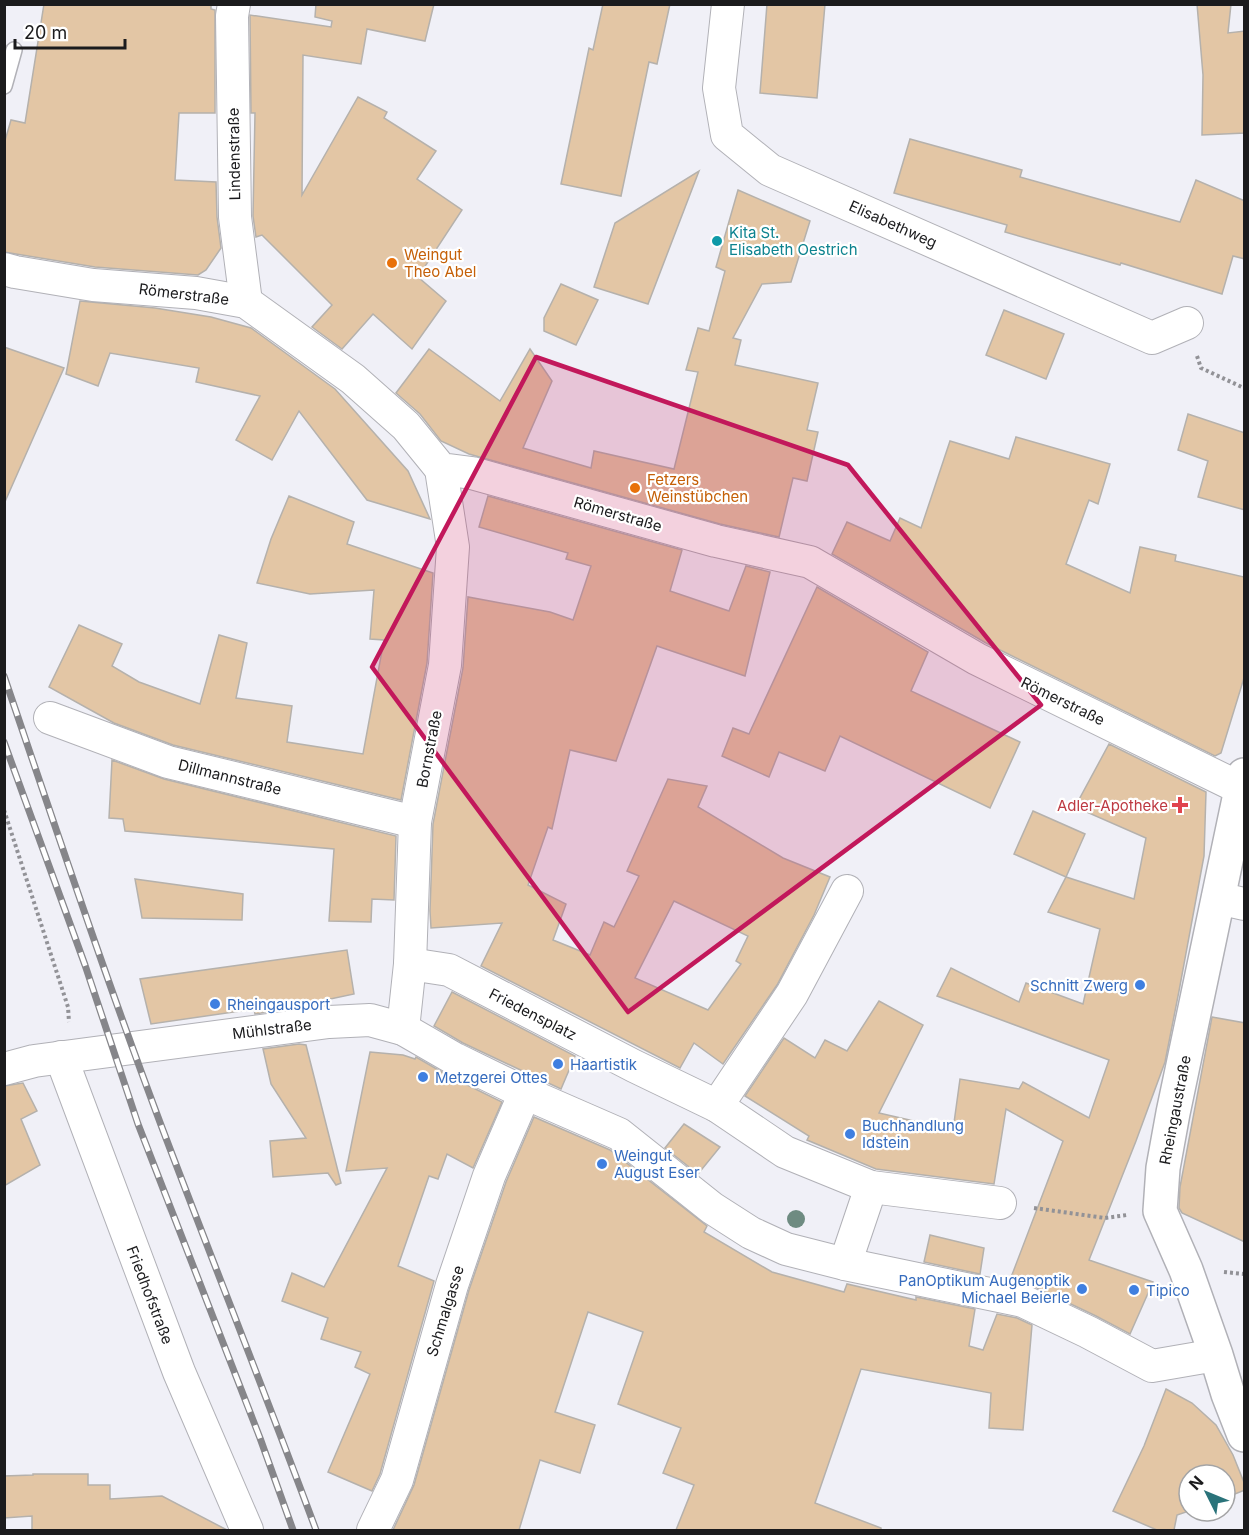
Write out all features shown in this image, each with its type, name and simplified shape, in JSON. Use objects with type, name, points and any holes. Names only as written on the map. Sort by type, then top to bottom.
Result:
[{"type":"main road","name":"Rheingaustraße","points":[[1243,782],[1231,901],[1173,1113],[1163,1168],[1161,1211],[1186,1270],[1228,1394],[1245,1435]]},
{"type":"street","name":"Lindenstraße","points":[[234,4],[232,16],[235,217],[246,302]]},
{"type":"street","name":"Elisabethweg","points":[[728,4],[718,88],[727,135],[770,170],[1152,338],[1187,324]]},
{"type":"street","name":"Römerstraße","points":[[4,269],[93,285],[196,293],[246,302],[353,379],[406,426],[441,469],[472,473],[716,542],[810,562],[977,659],[1243,782]]},
{"type":"street","name":"Bornstraße","points":[[403,1029],[410,964],[415,822],[445,665],[447,641],[453,547],[441,469]]},
{"type":"street","name":"Dillmannstraße","points":[[50,718],[168,762],[415,822]]},
{"type":"street","points":[[717,1106],[792,993],[847,891]]},
{"type":"street","name":"Friedensplatz","points":[[410,964],[450,970],[634,1066],[717,1106],[785,1152],[871,1187],[1000,1203]]},
{"type":"street","name":"Mühlstraße","points":[[4,1069],[34,1060],[329,1022],[370,1020],[403,1029],[455,1059],[525,1093]]},
{"type":"street","name":"Friedhofstraße","points":[[61,1057],[179,1372],[247,1530]]},
{"type":"street","points":[[525,1093],[619,1134],[712,1208],[751,1233],[786,1249],[844,1264],[1023,1301],[1152,1366],[1216,1355]]},
{"type":"street","name":"Schmalgasse","points":[[373,1530],[397,1480],[452,1285],[489,1176],[525,1093]]},
{"type":"street","points":[[844,1264],[871,1187]]},
{"type":"lane","points":[[4,86],[14,50]]},
{"type":"path","points":[[1187,324],[1201,368],[1245,388]]},
{"type":"path","points":[[4,810],[68,1007]]},
{"type":"path","points":[[1000,1203],[1105,1218],[1161,1211]]},
{"type":"highlighted area","points":[[536,357],[848,465],[1041,705],[628,1012],[372,667]]},
{"type":"building","points":[[44,4],[211,4],[211,9],[215,10],[215,113],[179,113],[175,180],[216,182],[221,248],[206,270],[198,275],[95,267],[4,252],[4,144],[11,120],[25,123]]},
{"type":"building","points":[[316,4],[434,4],[425,41],[367,29],[361,64],[303,55],[302,195],[358,97],[387,112],[384,118],[436,151],[417,179],[462,210],[418,277],[446,301],[412,349],[373,314],[342,349],[312,327],[332,305],[262,235],[256,237],[253,216],[255,113],[251,113],[250,15],[331,27],[332,21],[315,17]]},
{"type":"building","points":[[603,4],[670,4],[657,64],[649,62],[621,196],[561,184],[589,48],[593,50]]},
{"type":"building","points":[[767,4],[825,4],[817,98],[760,93]]},
{"type":"building","points":[[1197,4],[1231,4],[1228,33],[1245,31],[1245,133],[1202,135],[1203,75]]},
{"type":"building","points":[[910,139],[1022,170],[1020,177],[1180,222],[1196,180],[1245,201],[1245,259],[1233,256],[1222,294],[1121,263],[1120,265],[1005,232],[1007,225],[894,193]]},
{"type":"building","points":[[699,171],[648,304],[594,287],[615,223]]},
{"type":"building","points":[[738,190],[810,221],[791,282],[762,284],[733,338],[741,340],[735,365],[818,383],[807,430],[818,432],[807,481],[793,478],[779,537],[720,524],[469,454],[441,441],[420,414],[396,393],[429,349],[500,401],[530,349],[552,381],[523,448],[591,468],[594,451],[674,469],[698,372],[686,370],[698,328],[709,331],[725,271],[716,267]]},
{"type":"building","points":[[561,284],[598,300],[576,345],[544,331],[544,318]]},
{"type":"building","points":[[80,301],[155,308],[211,317],[251,328],[335,389],[408,471],[430,519],[367,500],[299,411],[272,460],[236,440],[260,396],[196,382],[199,368],[110,353],[98,386],[66,374]]},
{"type":"building","points":[[1004,310],[1064,334],[1046,379],[986,355]]},
{"type":"building","points":[[4,347],[64,368],[4,504]]},
{"type":"building","points":[[1188,414],[1245,433],[1245,510],[1198,497],[1208,461],[1178,450]]},
{"type":"building","points":[[1016,437],[1110,464],[1098,504],[1089,500],[1066,564],[1130,593],[1140,547],[1176,555],[1175,561],[1244,577],[1244,678],[1221,753],[1215,756],[986,643],[832,554],[847,522],[890,541],[900,518],[921,528],[950,441],[1009,459]]},
{"type":"building","points":[[289,496],[354,522],[347,544],[433,573],[427,663],[401,800],[173,745],[114,723],[49,687],[79,625],[122,644],[112,666],[139,682],[200,704],[219,635],[247,643],[236,698],[292,706],[287,742],[363,754],[384,640],[370,639],[374,590],[310,594],[257,583],[271,539]]},
{"type":"building","points":[[488,496],[682,550],[670,591],[729,611],[746,566],[770,572],[745,676],[657,646],[616,761],[570,750],[552,829],[548,827],[528,885],[566,904],[553,940],[590,955],[604,922],[614,927],[639,876],[627,871],[668,779],[707,786],[698,807],[783,858],[830,877],[814,915],[777,985],[723,1064],[694,1043],[680,1068],[481,966],[502,923],[431,928],[433,824],[463,668],[468,597],[550,612],[573,620],[591,566],[566,559],[568,553],[479,527]],"holes":[[[674,901],[748,936],[736,961],[741,964],[708,1010],[635,978]]]},
{"type":"building","points":[[817,587],[928,652],[911,691],[1020,742],[990,808],[840,736],[825,771],[779,752],[769,777],[722,756],[733,728],[749,734]]},
{"type":"building","points":[[1109,744],[1206,792],[1204,856],[1165,1062],[1089,1260],[1153,1282],[1130,1334],[1031,1285],[1010,1280],[1063,1141],[1006,1109],[994,1184],[876,1169],[807,1140],[809,1136],[745,1096],[784,1038],[815,1058],[825,1040],[847,1051],[879,1001],[923,1025],[879,1113],[953,1130],[960,1079],[1019,1089],[1023,1082],[1089,1118],[1109,1060],[937,996],[951,968],[1019,1002],[1026,983],[1083,1004],[1100,929],[1048,912],[1066,877],[1134,899],[1146,838],[1075,807]]},
{"type":"building","points":[[112,760],[164,779],[396,836],[394,900],[372,899],[371,922],[329,921],[334,849],[125,831],[123,819],[109,818]]},
{"type":"building","points":[[1033,811],[1085,834],[1066,877],[1014,854]]},
{"type":"building","points":[[135,879],[243,894],[242,920],[142,918]]},
{"type":"building","points":[[347,950],[354,994],[255,1014],[254,1009],[151,1024],[140,979]]},
{"type":"building","points":[[452,992],[575,1056],[561,1089],[463,1043],[434,1026]]},
{"type":"building","points":[[1212,1017],[1245,1023],[1245,1242],[1182,1213],[1179,1208],[1180,1187]]},
{"type":"building","points":[[306,1045],[341,1183],[336,1185],[328,1173],[273,1177],[270,1141],[306,1138],[271,1084],[263,1049]]},
{"type":"building","points":[[370,1052],[403,1055],[415,1059],[416,1057],[502,1102],[473,1168],[447,1154],[438,1179],[429,1176],[398,1266],[434,1281],[380,1474],[372,1491],[328,1472],[370,1374],[355,1367],[361,1352],[321,1339],[328,1318],[282,1301],[292,1273],[324,1287],[387,1168],[346,1171]]},
{"type":"building","points":[[23,1083],[37,1111],[21,1119],[40,1165],[4,1186],[4,1086]]},
{"type":"building","points":[[534,1117],[610,1150],[707,1226],[704,1232],[772,1272],[844,1292],[847,1284],[916,1300],[916,1297],[975,1309],[969,1346],[983,1350],[997,1314],[1017,1318],[1032,1325],[1023,1430],[989,1428],[991,1393],[861,1369],[815,1503],[881,1528],[881,1530],[676,1530],[694,1485],[663,1473],[681,1428],[618,1404],[643,1332],[588,1312],[555,1412],[595,1425],[580,1473],[540,1460],[519,1530],[393,1530],[414,1485],[469,1290],[506,1182]]},
{"type":"building","points":[[684,1124],[720,1147],[698,1174],[665,1148]]},
{"type":"building","points":[[930,1235],[984,1248],[980,1274],[924,1262]]},
{"type":"building","points":[[1166,1389],[1192,1403],[1216,1425],[1236,1463],[1177,1463],[1177,1515],[1174,1530],[1157,1530],[1113,1511],[1144,1446]]},
{"type":"building","points":[[1237,1465],[1245,1485],[1245,1490],[1237,1493]]},
{"type":"building","points":[[88,1474],[88,1485],[110,1485],[110,1499],[162,1496],[227,1530],[32,1530],[32,1516],[4,1518],[4,1476]]},
{"type":"railway","points":[[4,676],[140,1069],[316,1530]]},
{"type":"railway","points":[[4,742],[85,965],[138,1124],[260,1438],[293,1530]]},
{"type":"place","name":"Kita St. Elisabeth Oestrich","points":[[717,241]]},
{"type":"place","name":"Weingut Theo Abel","points":[[392,263]]},
{"type":"place","name":"Fetzers Weinstübchen","points":[[635,488]]},
{"type":"place","name":"Adler-Apotheke","points":[[1180,805]]},
{"type":"place","name":"Schnitt Zwerg","points":[[1140,985]]},
{"type":"place","name":"Rheingausport","points":[[215,1004]]},
{"type":"place","name":"Haartistik","points":[[558,1064]]},
{"type":"place","name":"Metzgerei Ottes","points":[[423,1077]]},
{"type":"place","name":"Buchhandlung Idstein","points":[[850,1134]]},
{"type":"place","name":"Weingut August Eser","points":[[602,1164]]},
{"type":"place","name":"PanOptikum Augenoptik Michael Beierle","points":[[1082,1289]]},
{"type":"place","name":"Tipico","points":[[1134,1290]]}]
